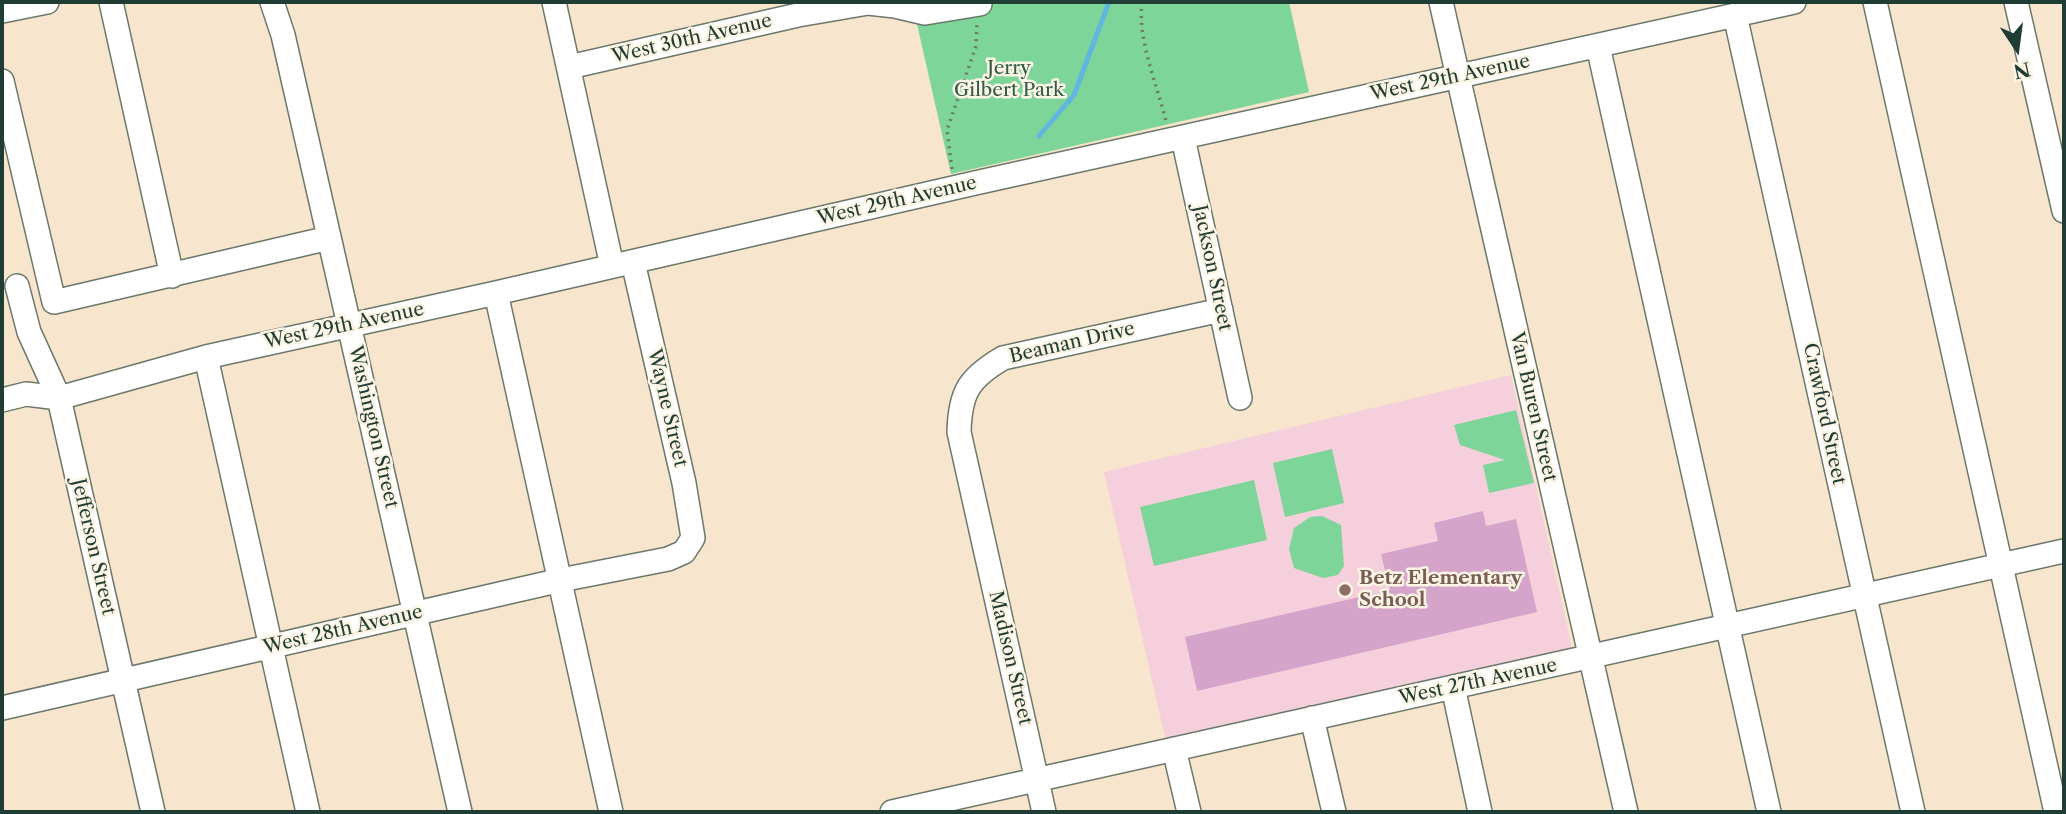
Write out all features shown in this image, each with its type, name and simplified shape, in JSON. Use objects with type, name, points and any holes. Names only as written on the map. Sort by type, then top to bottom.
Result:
[{"type":"street","points":[[2,11],[47,2]]},
{"type":"street","points":[[111,2],[172,276]]},
{"type":"street","name":"Washington Street","points":[[272,2],[283,35],[460,812]]},
{"type":"street","name":"Wayne Street","points":[[554,2],[569,68],[684,483],[694,538],[684,552]]},
{"type":"street","name":"Van Buren Street","points":[[1441,2],[1626,812]]},
{"type":"street","name":"West 29th Avenue","points":[[2,400],[26,394],[60,398],[206,357],[1794,2]]},
{"type":"street","points":[[1875,2],[2056,812]]},
{"type":"street","points":[[2017,2],[2064,211]]},
{"type":"street","name":"West 30th Avenue","points":[[569,68],[798,15],[868,3],[925,13],[980,4]]},
{"type":"street","name":"Crawford Street","points":[[1735,15],[1913,812]]},
{"type":"street","points":[[1598,46],[1769,812]]},
{"type":"street","points":[[2,81],[54,302],[329,238]]},
{"type":"street","name":"Jackson Street","points":[[1177,139],[1221,310],[1240,398]]},
{"type":"street","name":"Jefferson Street","points":[[17,286],[29,332],[60,398],[153,812]]},
{"type":"street","points":[[496,293],[611,812]]},
{"type":"street","name":"Beaman Drive","points":[[975,503],[959,432],[959,410],[966,389],[980,371],[1003,358],[1036,349],[1221,310]]},
{"type":"street","points":[[206,357],[309,812]]},
{"type":"street","name":"Madison Street","points":[[975,503],[1044,812]]},
{"type":"street","name":"West 27th Avenue","points":[[897,812],[2064,551]]},
{"type":"street","name":"West 28th Avenue","points":[[2,708],[561,580],[668,559],[684,552]]},
{"type":"street","points":[[1453,687],[1480,812]]},
{"type":"street","points":[[1312,718],[1334,812]]},
{"type":"street","points":[[1174,748],[1189,812]]},
{"type":"path","points":[[1142,2],[1140,15],[1143,37],[1177,139]]},
{"type":"path","points":[[953,176],[947,130],[975,47],[980,4]]},
{"type":"shaded area","name":"Betz Elementary School","points":[[1511,375],[1575,661],[1168,750],[1104,472]]},
{"type":"green space","name":"Jerry Gilbert Park","points":[[912,2],[1289,2],[1309,92],[951,174]]},
{"type":"green space","points":[[1516,410],[1534,483],[1489,493],[1483,465],[1505,460],[1460,445],[1454,425]]},
{"type":"green space","points":[[1332,449],[1344,503],[1285,517],[1273,463]]},
{"type":"green space","points":[[1254,480],[1267,540],[1154,566],[1140,507]]},
{"type":"green space","points":[[1322,516],[1341,525],[1344,566],[1338,575],[1323,578],[1294,568],[1289,549],[1294,528],[1310,517]]},
{"type":"building","name":"Betz Elementary School","points":[[1483,511],[1486,526],[1516,519],[1537,612],[1197,691],[1185,637],[1390,590],[1381,554],[1438,541],[1434,523]]},
{"type":"waterway","points":[[1039,136],[1074,95],[1109,2]]},
{"type":"place","name":"Betz Elementary School","points":[[1345,590]]}]
